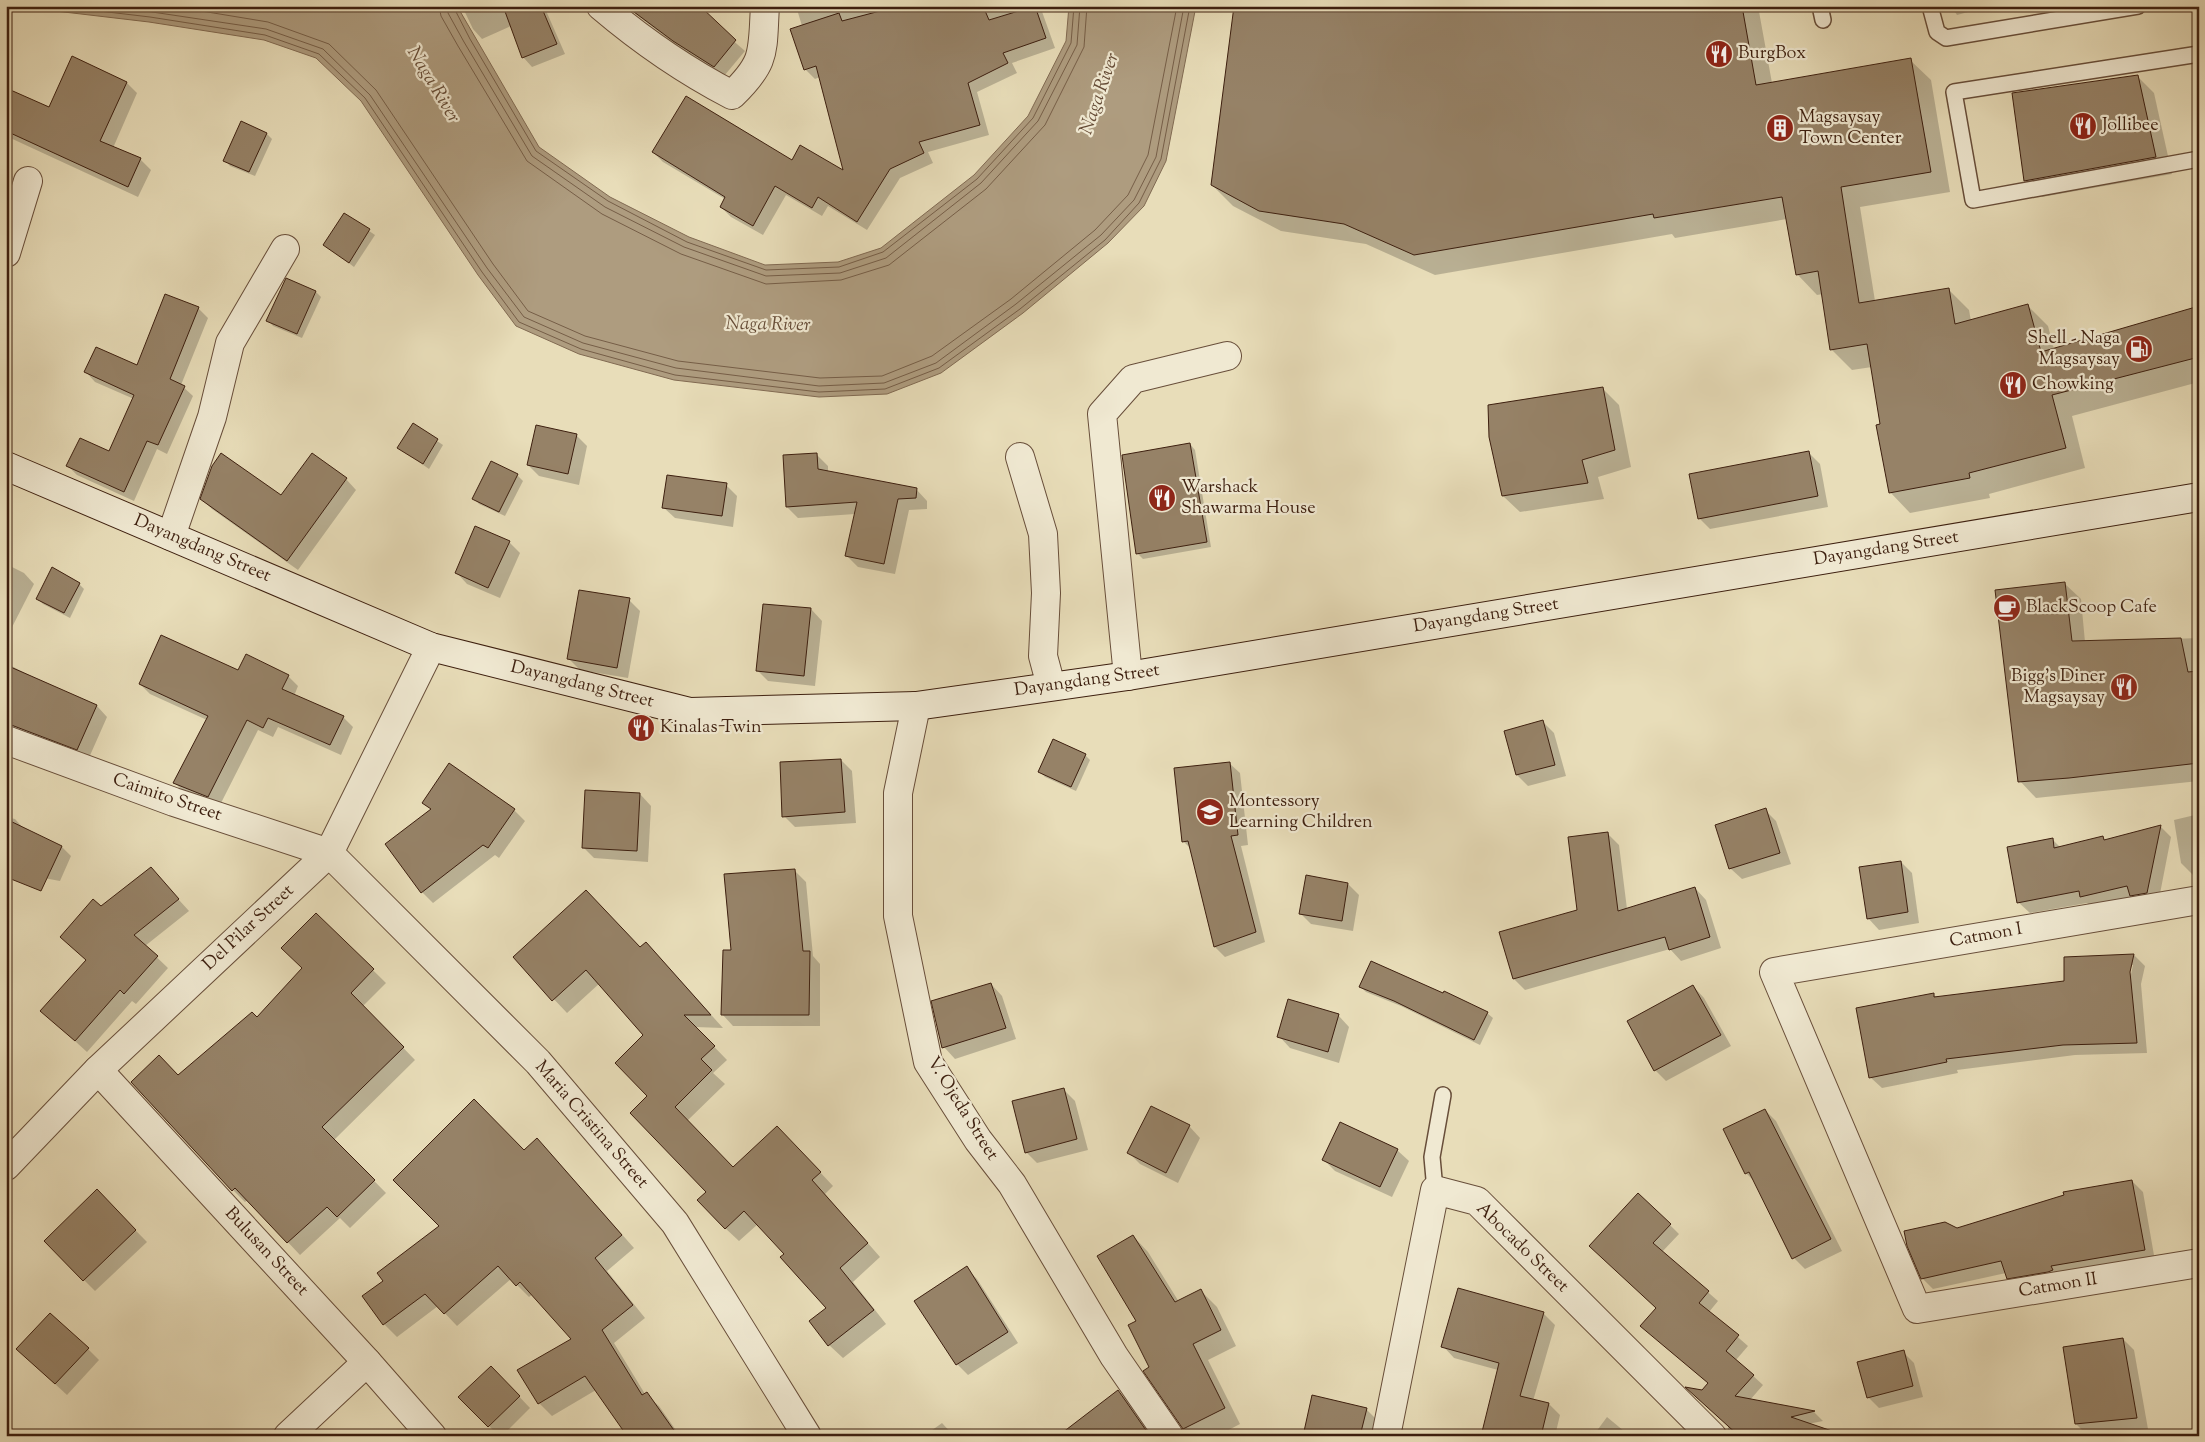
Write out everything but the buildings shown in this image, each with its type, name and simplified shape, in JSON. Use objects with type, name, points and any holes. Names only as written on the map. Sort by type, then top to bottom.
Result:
[{"type":"street","points":[[601,6],[655,47],[708,82],[732,95],[757,68],[764,46],[764,6]]},
{"type":"street","points":[[6,253],[28,181]]},
{"type":"street","points":[[171,536],[212,417],[230,343],[285,249]]},
{"type":"street","points":[[1128,676],[1102,414],[1133,379],[1227,356]]},
{"type":"street","points":[[1020,457],[1043,534],[1046,592],[1044,656],[1051,686]]},
{"type":"street","name":"Dayangdang Street","points":[[6,466],[431,647],[690,712],[916,706],[1128,676],[2199,497]]},
{"type":"street","name":"Del Pilar Street","points":[[6,1166],[98,1070],[328,853],[431,647]]},
{"type":"street","name":"V. Ojeda Street","points":[[916,706],[898,793],[898,916],[928,1062],[978,1140],[1012,1184],[1114,1356],[1170,1436]]},
{"type":"street","name":"Caimito Street","points":[[6,740],[174,802],[328,853]]},
{"type":"street","name":"Maria Cristina Street","points":[[328,853],[538,1062],[675,1223],[807,1436]]},
{"type":"street","name":"Catmon I","points":[[1917,1309],[1774,972],[2199,900]]},
{"type":"street","name":"Bulusan Street","points":[[98,1070],[367,1362],[432,1436]]},
{"type":"street","points":[[1386,1436],[1435,1190]]},
{"type":"street","name":"Abocado Street","points":[[1435,1190],[1477,1201],[1712,1436]]},
{"type":"street","name":"Catmon II","points":[[1917,1309],[2199,1263]]},
{"type":"street","points":[[288,1436],[367,1362]]},
{"type":"lane","points":[[1930,6],[1937,32],[1946,38],[2138,6]]},
{"type":"lane","points":[[2199,54],[1954,92],[1974,200],[2199,159]]},
{"type":"lane","points":[[1435,1190],[1432,1157],[1443,1095]]},
{"type":"water","name":"Naga River","points":[[13,6],[457,6],[539,147],[610,197],[689,237],[765,265],[838,262],[881,248],[974,175],[1028,116],[1066,41],[1069,6],[1196,6],[1166,161],[1144,206],[1108,243],[1023,313],[941,373],[887,394],[819,397],[674,380],[579,354],[516,326],[478,275],[361,101],[316,58],[264,40],[149,22]]},
{"type":"place","name":"BurgBox","points":[[1719,54]]},
{"type":"place","name":"Jollibee","points":[[2083,126]]},
{"type":"place","name":"Magsaysay Town Center","points":[[1780,128]]},
{"type":"place","name":"Shell - Naga Magsaysay","points":[[2139,349]]},
{"type":"place","name":"Chowking","points":[[2013,385]]},
{"type":"place","name":"Warshack Shawarma House","points":[[1162,498]]},
{"type":"place","name":"BlackScoop Cafe","points":[[2007,608]]},
{"type":"place","name":"Bigg's Diner Magsaysay","points":[[2124,687]]},
{"type":"place","name":"Kinalas Twin","points":[[641,728]]},
{"type":"place","name":"Montessory Learning Children","points":[[1210,812]]}]
